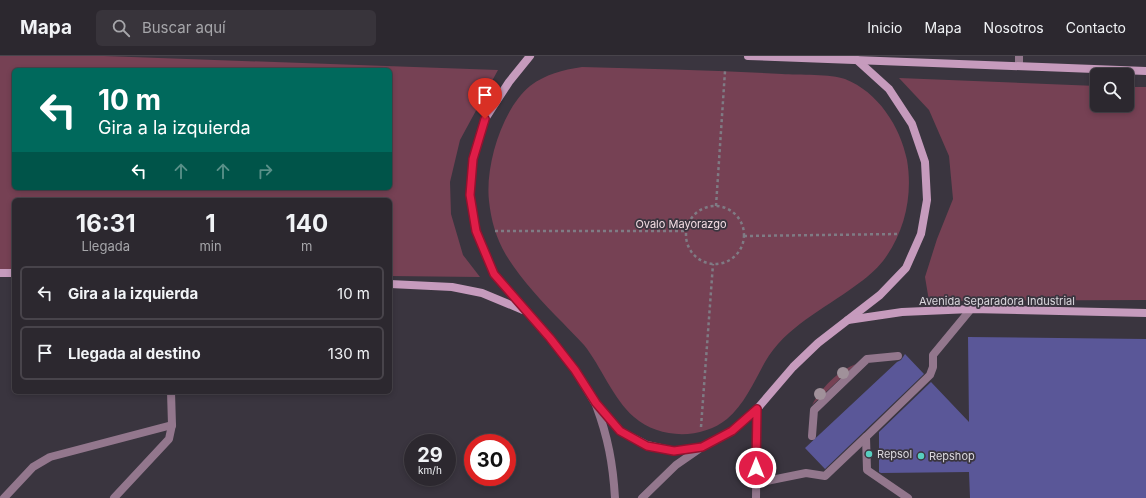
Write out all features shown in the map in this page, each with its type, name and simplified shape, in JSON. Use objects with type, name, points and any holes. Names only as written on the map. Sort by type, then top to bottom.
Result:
[{"type":"main road","points":[[530,56],[509,82],[485,119],[473,159],[470,195],[476,231],[494,274],[550,338],[575,370],[596,403],[620,431],[647,446],[674,451],[702,447],[732,431],[757,409],[793,367],[818,344],[880,296],[906,268],[921,234],[927,200],[925,162],[912,124],[889,89],[857,60]]},
{"type":"main road","points":[[748,56],[816,57],[857,60],[1146,71]]},
{"type":"main road","points":[[0,273],[12,273]]},
{"type":"main road","points":[[392,284],[452,287],[482,294],[524,310]]},
{"type":"main road","name":"Avenida Separadora Industrial","points":[[848,320],[902,312],[971,309],[1146,313]]},
{"type":"street","points":[[1019,66],[1020,56]]},
{"type":"street","points":[[756,483],[806,474],[825,476],[930,376],[933,367],[933,355],[971,309]]},
{"type":"street","points":[[812,436],[814,410],[867,359],[898,356]]},
{"type":"street","points":[[114,498],[169,439],[172,426],[171,394]]},
{"type":"street","points":[[596,403],[607,435],[613,469],[615,498]]},
{"type":"street","points":[[756,498],[757,409]]},
{"type":"street","points":[[4,498],[33,467],[50,457],[172,426]]},
{"type":"street","points":[[866,437],[867,470],[908,498]]},
{"type":"street","points":[[642,498],[676,465],[702,447]]},
{"type":"path","points":[[716,206],[725,71]]},
{"type":"path","points":[[716,206],[733,212],[743,227],[744,236],[738,253],[731,260],[713,264],[700,259],[690,250],[686,232],[693,216],[708,207],[716,206]]},
{"type":"path","points":[[495,231],[686,232]]},
{"type":"path","points":[[744,236],[898,234]]},
{"type":"path","points":[[702,447],[701,432],[713,264]]},
{"type":"green space","points":[[0,56],[104,56],[498,70],[460,140],[450,182],[451,214],[463,255],[480,277],[392,276],[392,198],[12,198],[12,274],[0,273]]},
{"type":"green space","name":"Ovalo Mayorazgo","points":[[582,67],[824,75],[839,77],[857,85],[868,92],[877,101],[893,123],[904,147],[909,173],[908,200],[902,226],[891,250],[874,271],[806,320],[783,339],[765,362],[739,407],[727,419],[717,426],[705,431],[680,434],[668,433],[655,430],[634,417],[613,392],[584,345],[539,298],[518,273],[502,249],[497,235],[490,208],[488,187],[493,155],[504,123],[511,109],[520,96],[530,86],[542,78],[554,73]]},
{"type":"green space","points":[[899,78],[1090,86],[1090,112],[1134,112],[1134,87],[1146,87],[1146,300],[929,301],[925,277],[937,239],[953,199],[949,156],[929,110]]},
{"type":"green space","points":[[856,364],[812,405],[825,386],[843,371]]},
{"type":"building","points":[[968,337],[1146,339],[1146,498],[970,498],[969,472],[879,472],[879,432],[931,382],[969,422]]},
{"type":"building","points":[[905,354],[924,374],[825,469],[805,448],[897,362],[901,360]]},
{"type":"place","name":"Repsol","points":[[869,454]]},
{"type":"place","name":"Repshop","points":[[921,456]]},
{"type":"route","points":[[485,119],[473,159],[470,195],[476,231],[494,274],[550,338],[575,370],[596,403],[620,431],[647,446],[674,451],[702,447],[732,431],[757,409],[756,468]]}]
